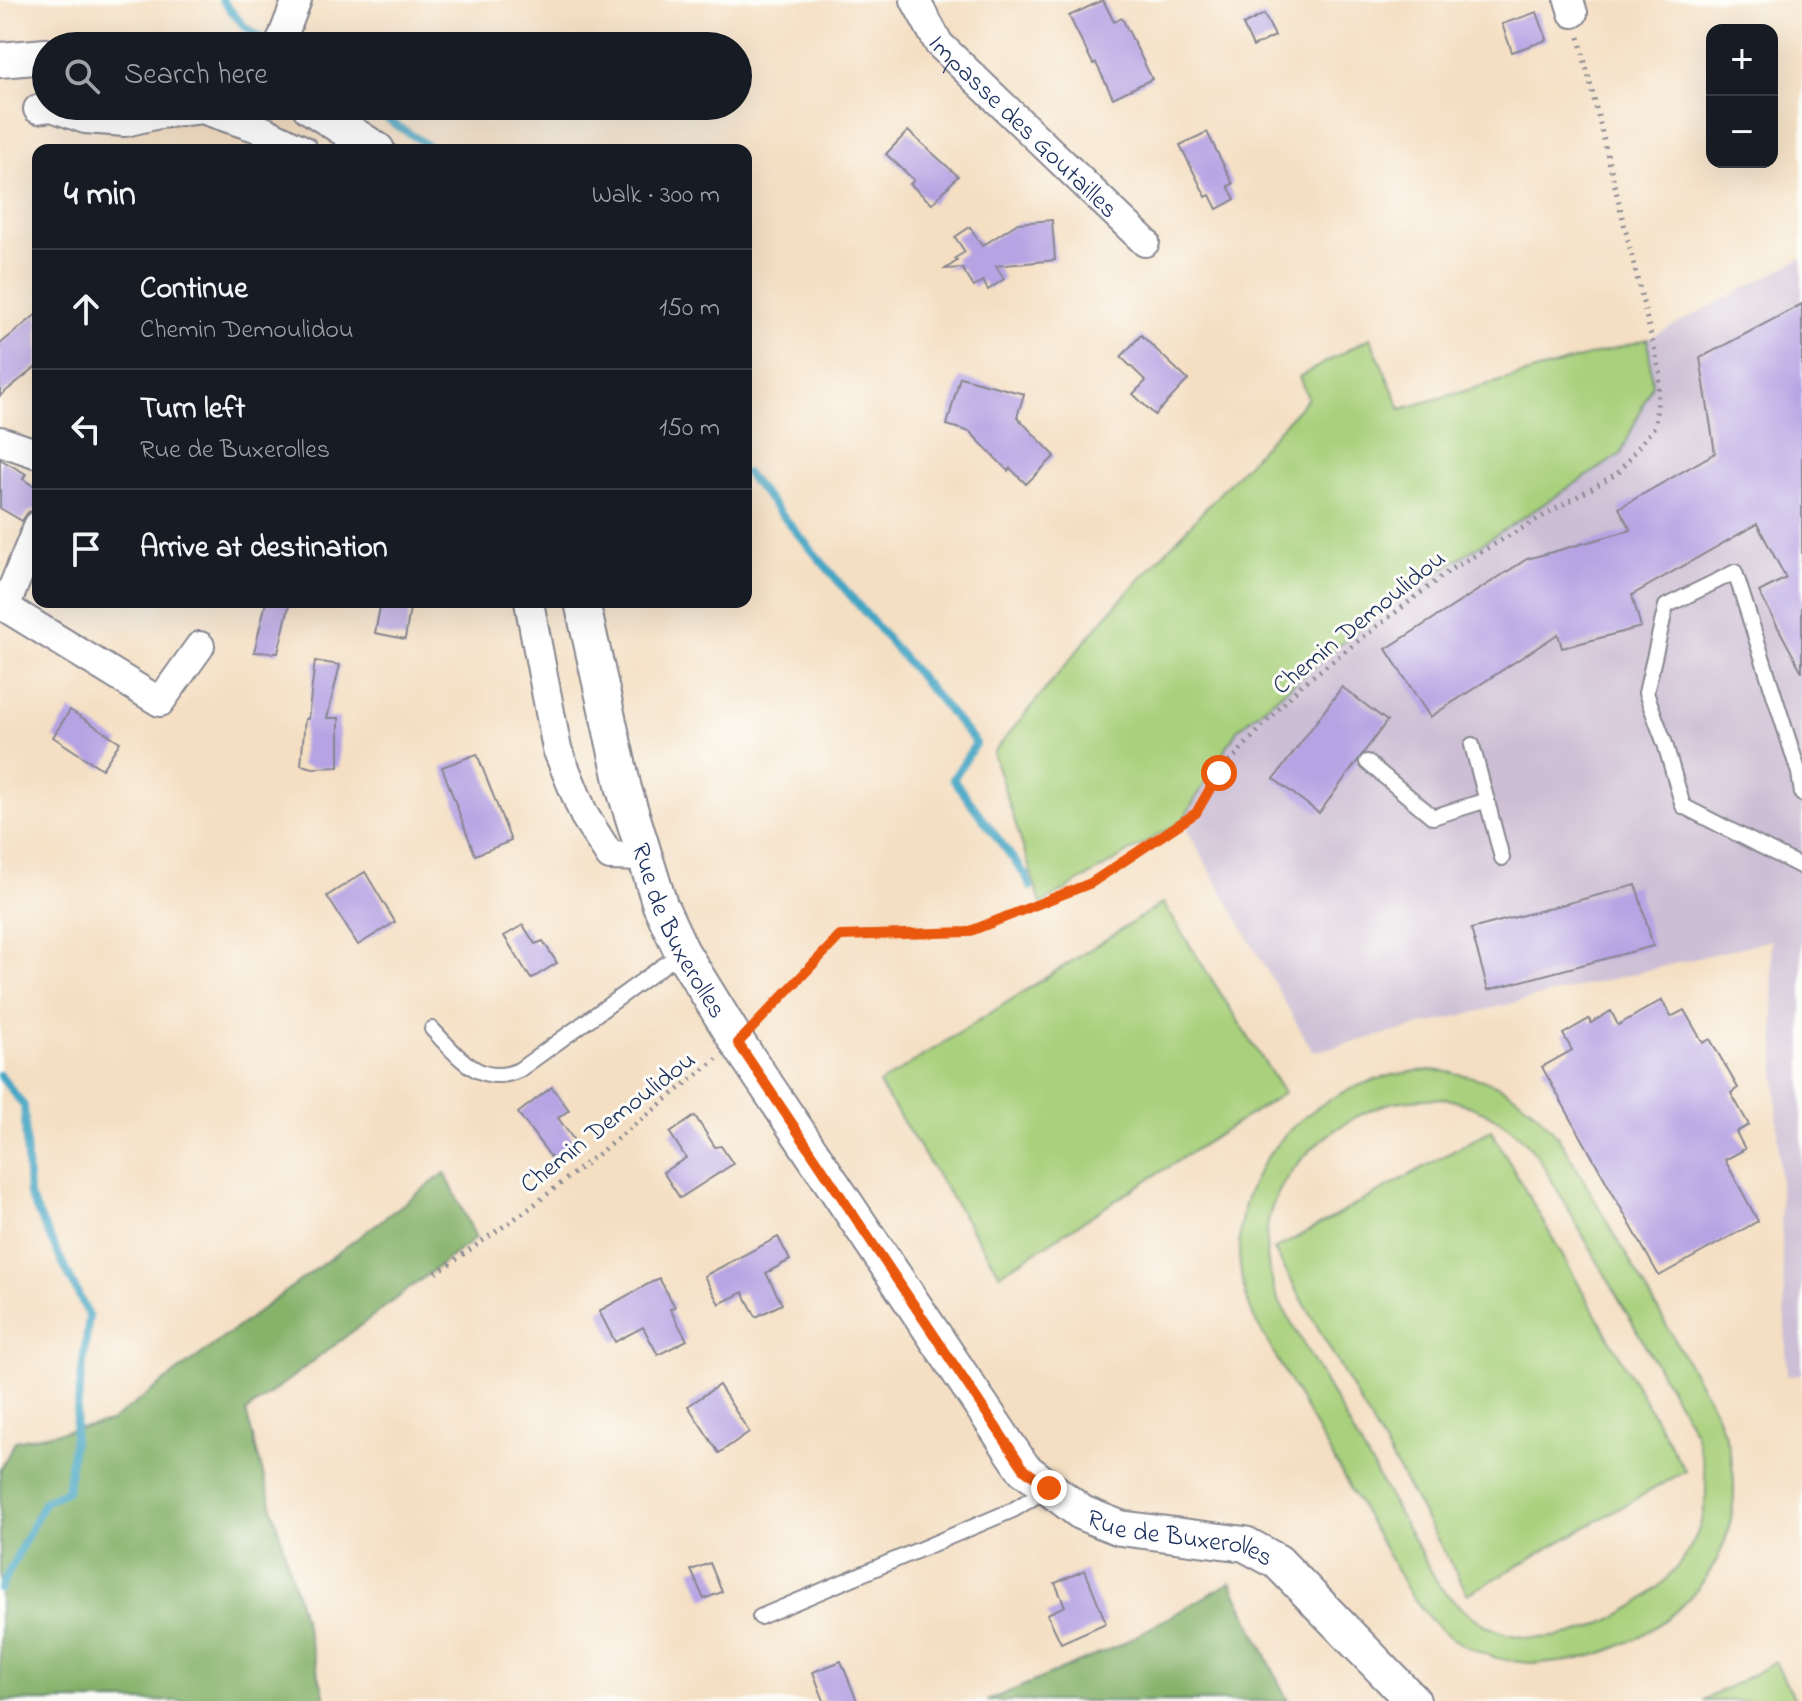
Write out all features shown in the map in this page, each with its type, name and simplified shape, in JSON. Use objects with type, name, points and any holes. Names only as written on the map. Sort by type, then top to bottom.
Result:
[{"type":"street","points":[[284,32],[297,0]]},
{"type":"street","name":"Impasse des Goutailles","points":[[915,0],[939,44],[1145,242]]},
{"type":"street","points":[[0,49],[32,50]]},
{"type":"street","points":[[0,60],[32,57]]},
{"type":"street","points":[[98,120],[134,120]]},
{"type":"street","points":[[234,120],[291,144]]},
{"type":"street","points":[[333,120],[368,144]]},
{"type":"street","points":[[0,441],[32,452]]},
{"type":"street","points":[[32,541],[5,607],[160,702],[200,646]]},
{"type":"street","points":[[530,608],[557,749],[584,815],[610,856],[644,857]]},
{"type":"street","name":"Rue de Buxerolles","points":[[583,608],[624,789],[660,905],[682,952],[738,1043],[1024,1469],[1082,1513],[1120,1528],[1245,1544],[1278,1562],[1413,1701]]},
{"type":"lane","points":[[1802,794],[1799,773],[1735,572],[1666,606],[1646,693],[1683,806],[1802,867]]},
{"type":"lane","points":[[1472,745],[1502,858]]},
{"type":"lane","points":[[1367,762],[1433,817],[1487,800]]},
{"type":"lane","points":[[432,1029],[455,1053],[483,1075],[505,1077],[682,952]]},
{"type":"lane","points":[[760,1617],[1013,1510],[1049,1488]]},
{"type":"path","name":"Chemin Demoulidou","points":[[436,1273],[530,1208],[738,1043],[840,936],[968,932],[1091,883],[1196,813],[1219,773],[1300,686],[1453,568],[1618,473],[1655,426],[1660,373],[1571,6]]},
{"type":"shaded area","points":[[1802,258],[1802,1374],[1787,1376],[1771,940],[1313,1052],[1182,821],[1237,730],[1652,384],[1648,339]]},
{"type":"green space","points":[[1370,338],[1401,409],[1648,339],[1652,384],[1621,454],[1392,602],[1237,730],[1182,821],[1041,904],[993,753],[1106,616],[1308,398],[1299,377]]},
{"type":"green space","points":[[1163,903],[1284,1093],[1000,1274],[879,1084]]},
{"type":"green space","points":[[1431,1070],[1472,1077],[1506,1090],[1536,1112],[1563,1144],[1719,1419],[1732,1462],[1734,1492],[1730,1523],[1715,1562],[1691,1597],[1658,1625],[1620,1646],[1578,1659],[1536,1663],[1494,1657],[1455,1640],[1442,1630],[1409,1592],[1255,1320],[1241,1273],[1240,1228],[1251,1186],[1273,1149],[1303,1118],[1341,1094],[1384,1077]],"holes":[[[1445,1098],[1498,1119],[1519,1135],[1539,1158],[1695,1433],[1702,1460],[1705,1505],[1697,1534],[1682,1561],[1661,1585],[1635,1605],[1607,1622],[1576,1633],[1546,1638],[1505,1633],[1474,1618],[1440,1587],[1277,1297],[1269,1270],[1266,1242],[1276,1197],[1288,1176],[1322,1140],[1363,1114],[1391,1103]]]},
{"type":"green space","points":[[1491,1130],[1685,1471],[1468,1594],[1274,1250]]},
{"type":"green space","points":[[445,1173],[476,1238],[246,1412],[326,1701],[0,1701],[0,1471],[15,1441],[110,1422]]},
{"type":"green space","points":[[1231,1582],[1288,1701],[987,1701],[1120,1645]]},
{"type":"green space","points":[[1775,1662],[1796,1701],[1703,1701]]},
{"type":"building","points":[[1103,0],[1114,22],[1122,18],[1152,79],[1113,98],[1069,16]]},
{"type":"building","points":[[1537,12],[1547,40],[1512,52],[1502,24]]},
{"type":"building","points":[[1264,14],[1275,36],[1253,47],[1243,25]]},
{"type":"building","points":[[908,131],[958,176],[932,204],[910,184],[914,180],[886,154]]},
{"type":"building","points":[[1207,132],[1233,184],[1228,186],[1235,199],[1217,209],[1210,195],[1206,197],[1180,145]]},
{"type":"building","points":[[1052,220],[1055,260],[996,266],[1004,279],[988,290],[983,281],[974,287],[962,268],[945,269],[965,252],[955,237],[970,227],[982,246],[1018,223]]},
{"type":"building","points":[[1802,304],[1802,672],[1759,592],[1786,578],[1757,524],[1632,595],[1641,627],[1562,648],[1558,634],[1430,717],[1386,649],[1527,559],[1631,530],[1619,508],[1715,453],[1700,358]]},
{"type":"building","points":[[32,318],[32,370],[0,396],[0,344]]},
{"type":"building","points":[[1141,335],[1188,380],[1155,415],[1133,394],[1146,381],[1121,357]]},
{"type":"building","points":[[960,377],[1024,394],[1017,417],[1055,456],[1026,484],[1010,468],[1008,471],[970,432],[947,425]]},
{"type":"building","points":[[0,459],[26,474],[23,479],[32,485],[32,511],[22,521],[0,508]]},
{"type":"building","points":[[265,608],[289,608],[278,653],[254,652]]},
{"type":"building","points":[[380,608],[410,608],[405,639],[375,633]]},
{"type":"building","points":[[315,661],[340,665],[327,718],[339,718],[339,767],[301,765]]},
{"type":"building","points":[[1342,687],[1387,721],[1319,813],[1274,779]]},
{"type":"building","points":[[70,710],[120,742],[102,769],[53,737]]},
{"type":"building","points":[[477,754],[511,841],[475,855],[442,767]]},
{"type":"building","points":[[365,872],[395,922],[358,945],[327,896]]},
{"type":"building","points":[[1636,885],[1653,946],[1488,990],[1471,929]]},
{"type":"building","points":[[523,925],[535,944],[543,941],[557,963],[531,979],[504,936]]},
{"type":"building","points":[[1662,1000],[1671,1017],[1684,1010],[1703,1043],[1710,1039],[1738,1088],[1731,1093],[1749,1125],[1736,1132],[1745,1149],[1725,1160],[1758,1221],[1659,1276],[1542,1067],[1572,1050],[1563,1034],[1589,1019],[1591,1023],[1611,1011],[1618,1025]]},
{"type":"building","points":[[552,1087],[569,1110],[558,1118],[576,1143],[553,1160],[518,1113]]},
{"type":"building","points":[[695,1116],[715,1147],[721,1146],[733,1164],[680,1198],[663,1172],[686,1158],[670,1133]]},
{"type":"building","points":[[778,1237],[790,1260],[766,1273],[782,1304],[756,1317],[743,1292],[719,1304],[704,1276]]},
{"type":"building","points":[[659,1278],[675,1307],[670,1309],[687,1340],[658,1355],[643,1327],[615,1342],[599,1311]]},
{"type":"building","points":[[719,1385],[749,1432],[719,1453],[688,1406]]},
{"type":"building","points":[[710,1563],[722,1592],[704,1599],[691,1570]]},
{"type":"building","points":[[1085,1570],[1106,1623],[1061,1643],[1047,1614],[1065,1606],[1055,1583]]},
{"type":"building","points":[[841,1661],[857,1701],[824,1701],[813,1672]]},
{"type":"waterway","points":[[222,0],[253,32]]},
{"type":"waterway","points":[[389,120],[426,144]]},
{"type":"waterway","points":[[752,480],[976,743],[953,779],[1026,876],[1030,887]]},
{"type":"waterway","points":[[0,1075],[24,1106],[29,1195],[89,1316],[67,1491],[45,1501],[0,1589]]},
{"type":"route","points":[[1049,1488],[1024,1469],[738,1043],[840,936],[968,932],[1091,883],[1196,813],[1219,773]]}]
